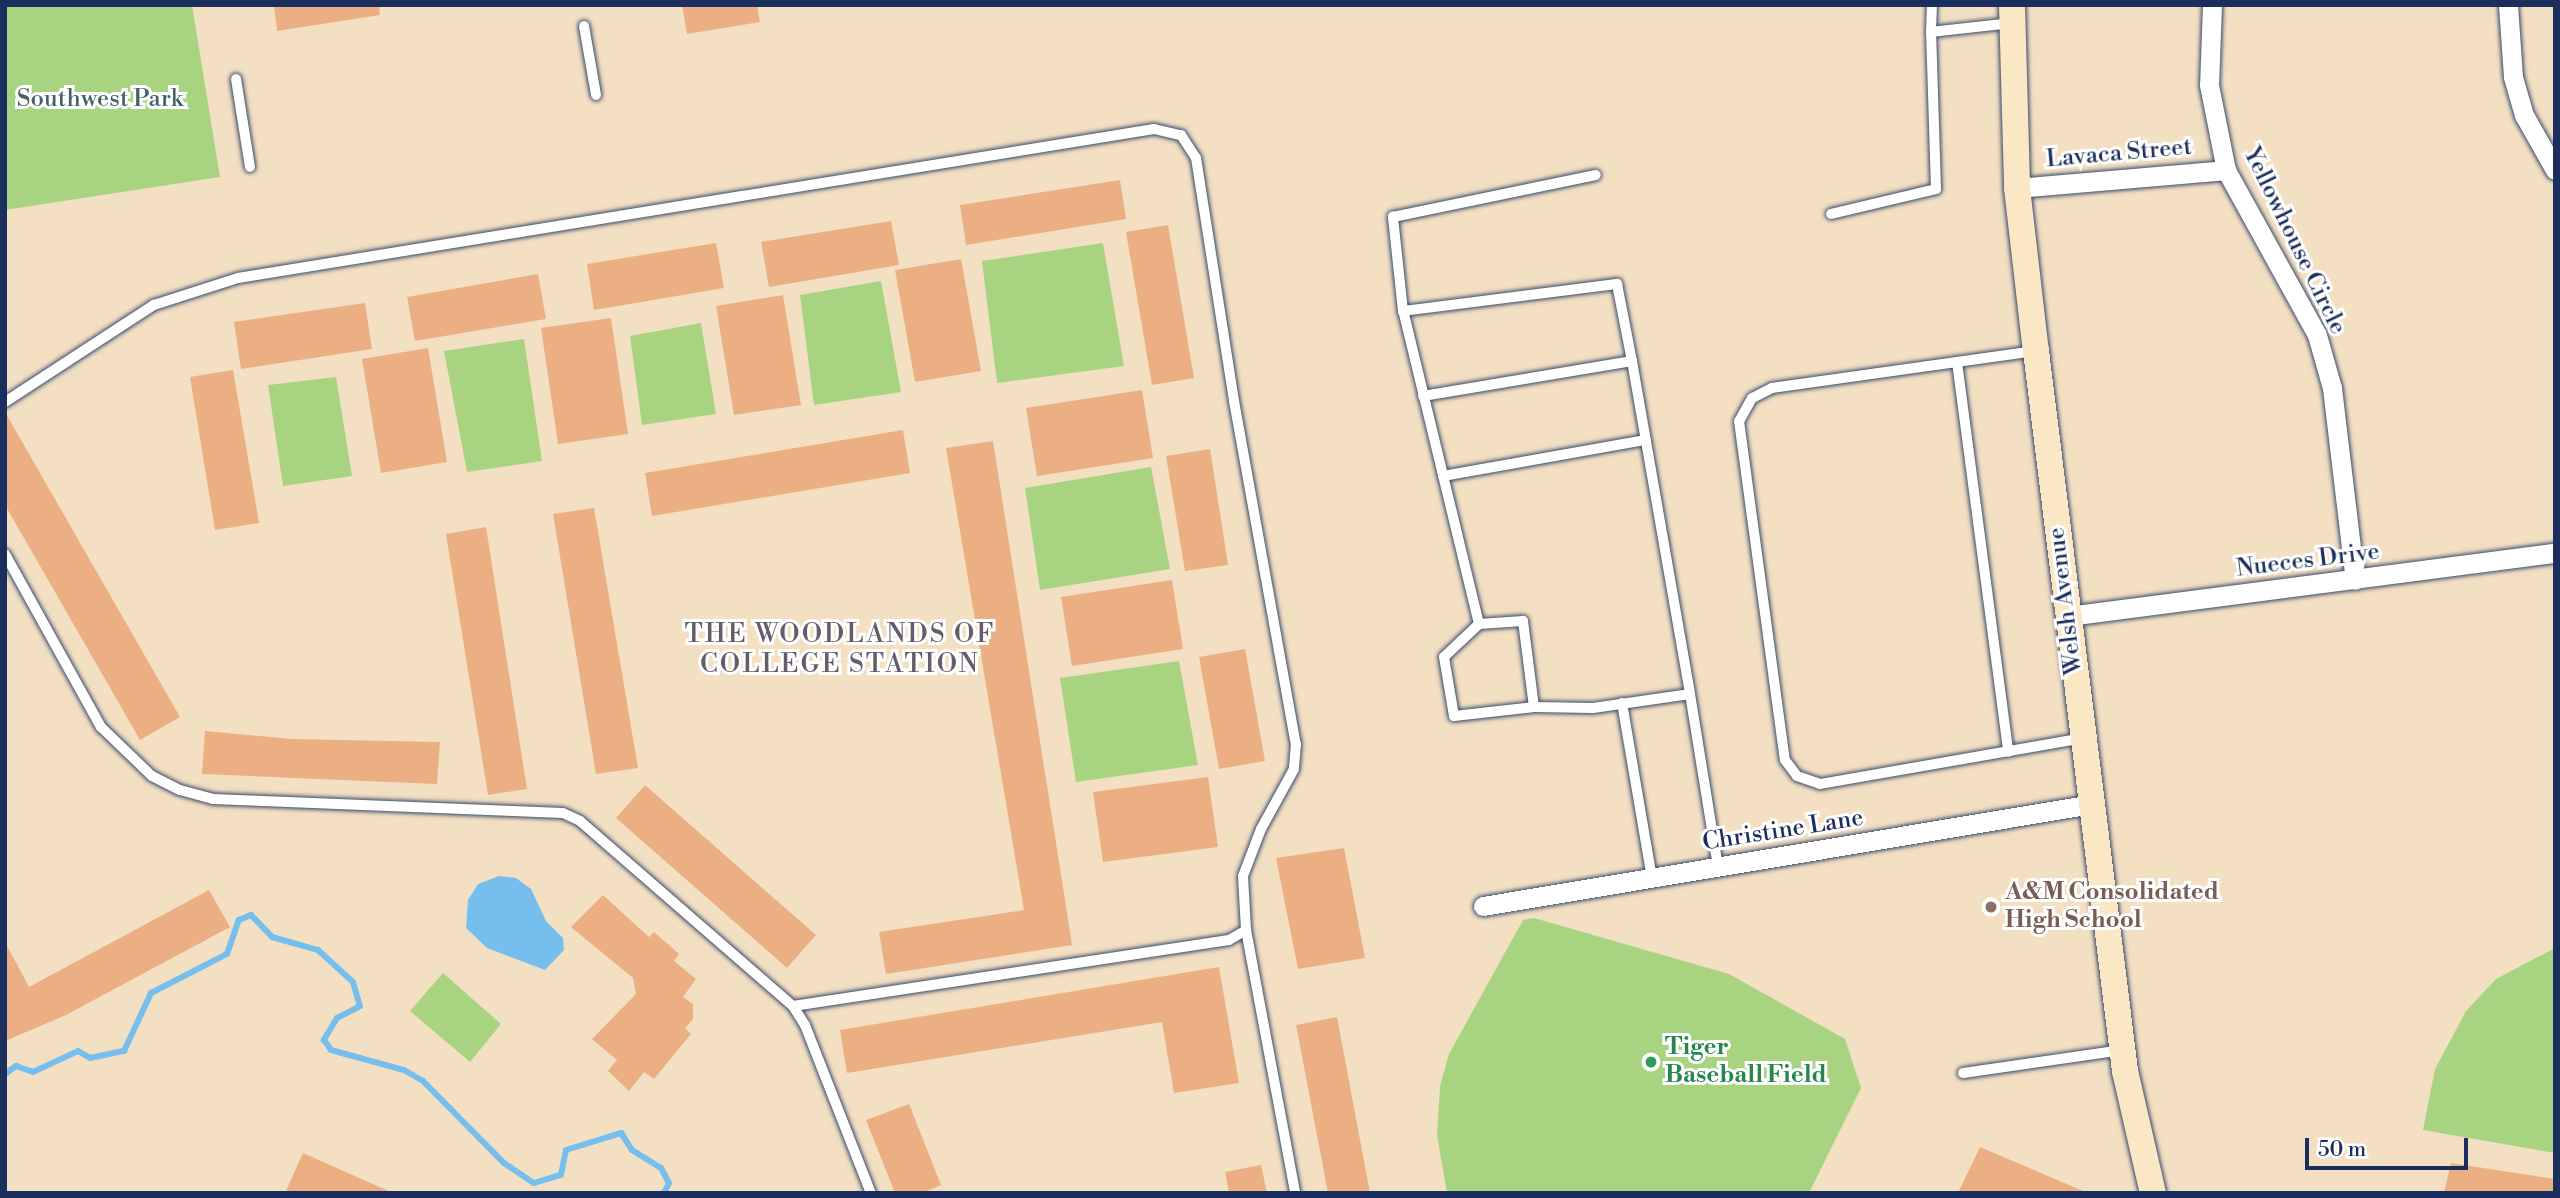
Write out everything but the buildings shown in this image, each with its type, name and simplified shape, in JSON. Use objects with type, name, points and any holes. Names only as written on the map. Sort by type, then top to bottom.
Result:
[{"type":"main road","name":"Welsh Avenue","points":[[2012,14],[2017,188],[2036,351],[2123,1050],[2153,1193]]},
{"type":"street","name":"Yellowhouse Circle","points":[[2212,5],[2209,85],[2226,170],[2317,335],[2332,388],[2355,580]]},
{"type":"street","points":[[2508,5],[2513,77],[2524,115],[2555,170]]},
{"type":"street","name":"Lavaca Street","points":[[2017,188],[2226,170]]},
{"type":"street","name":"Nueces Drive","points":[[2068,616],[2555,553]]},
{"type":"street","name":"Christine Lane","points":[[1483,906],[2092,804]]},
{"type":"lane","points":[[1831,214],[1936,189],[1932,5]]},
{"type":"lane","points":[[1931,32],[2012,14]]},
{"type":"lane","points":[[584,26],[596,95]]},
{"type":"lane","points":[[236,79],[250,167]]},
{"type":"lane","points":[[5,402],[153,305],[238,278],[1154,129],[1181,135],[1196,158],[1236,415],[1296,744],[1294,769],[1261,829],[1243,876],[1246,930],[1295,1193]]},
{"type":"lane","points":[[1479,624],[1403,311],[1393,217],[1596,176]]},
{"type":"lane","points":[[1403,311],[1616,284],[1646,440],[1718,867]]},
{"type":"lane","points":[[2036,351],[1772,388],[1752,398],[1739,421],[1785,760],[1797,776],[1820,784],[2083,738]]},
{"type":"lane","points":[[1423,396],[1632,361]]},
{"type":"lane","points":[[1956,362],[2008,752]]},
{"type":"lane","points":[[1443,477],[1646,440]]},
{"type":"lane","points":[[5,554],[101,727],[152,776],[213,799],[563,813],[596,833],[793,1006],[805,1026],[871,1193]]},
{"type":"lane","points":[[1534,707],[1523,621],[1479,624],[1444,657],[1454,716],[1534,707],[1622,703],[1690,694]]},
{"type":"lane","points":[[1622,703],[1652,878]]},
{"type":"lane","points":[[793,1006],[1229,940],[1246,930]]},
{"type":"lane","points":[[1962,1073],[2123,1050]]},
{"type":"green space","name":"Southwest Park","points":[[5,5],[192,5],[220,177],[5,210]]},
{"type":"green space","points":[[1103,243],[1124,366],[997,383],[982,261]]},
{"type":"green space","points":[[881,281],[901,392],[814,405],[800,295]]},
{"type":"green space","points":[[701,323],[716,414],[642,425],[630,336]]},
{"type":"green space","points":[[524,339],[542,461],[467,472],[444,351]]},
{"type":"green space","points":[[336,377],[352,476],[283,486],[268,385]]},
{"type":"green space","points":[[1151,467],[1170,569],[1040,590],[1025,488]]},
{"type":"green space","points":[[1179,661],[1198,765],[1076,782],[1060,678]]},
{"type":"green space","name":"Tiger Baseball Field","points":[[1534,918],[1729,974],[1845,1039],[1861,1088],[1809,1193],[1447,1193],[1437,1135],[1440,1086],[1449,1054],[1523,920]]},
{"type":"green space","points":[[2555,948],[2555,1153],[2423,1130],[2435,1069],[2466,1011],[2496,979]]},
{"type":"green space","points":[[443,973],[501,1024],[470,1062],[410,1011]]},
{"type":"water","points":[[499,876],[516,878],[531,889],[546,921],[563,938],[564,950],[545,970],[487,948],[466,928],[468,900],[478,884]]},
{"type":"waterway","points":[[5,1074],[16,1066],[33,1072],[78,1051],[90,1058],[124,1051],[151,993],[227,954],[239,920],[251,915],[272,937],[318,950],[353,982],[360,1006],[337,1018],[324,1040],[331,1050],[404,1070],[423,1081],[504,1163],[534,1183],[561,1175],[566,1150],[621,1133],[632,1150],[661,1168],[669,1183],[664,1193]]},
{"type":"place","name":"A&M Consolidated High School","points":[[1991,907]]},
{"type":"place","name":"Tiger Baseball Field","points":[[1651,1062]]},
{"type":"district","name":"THE WOODLANDS OF COLLEGE STATION","points":[[840,650]]}]
